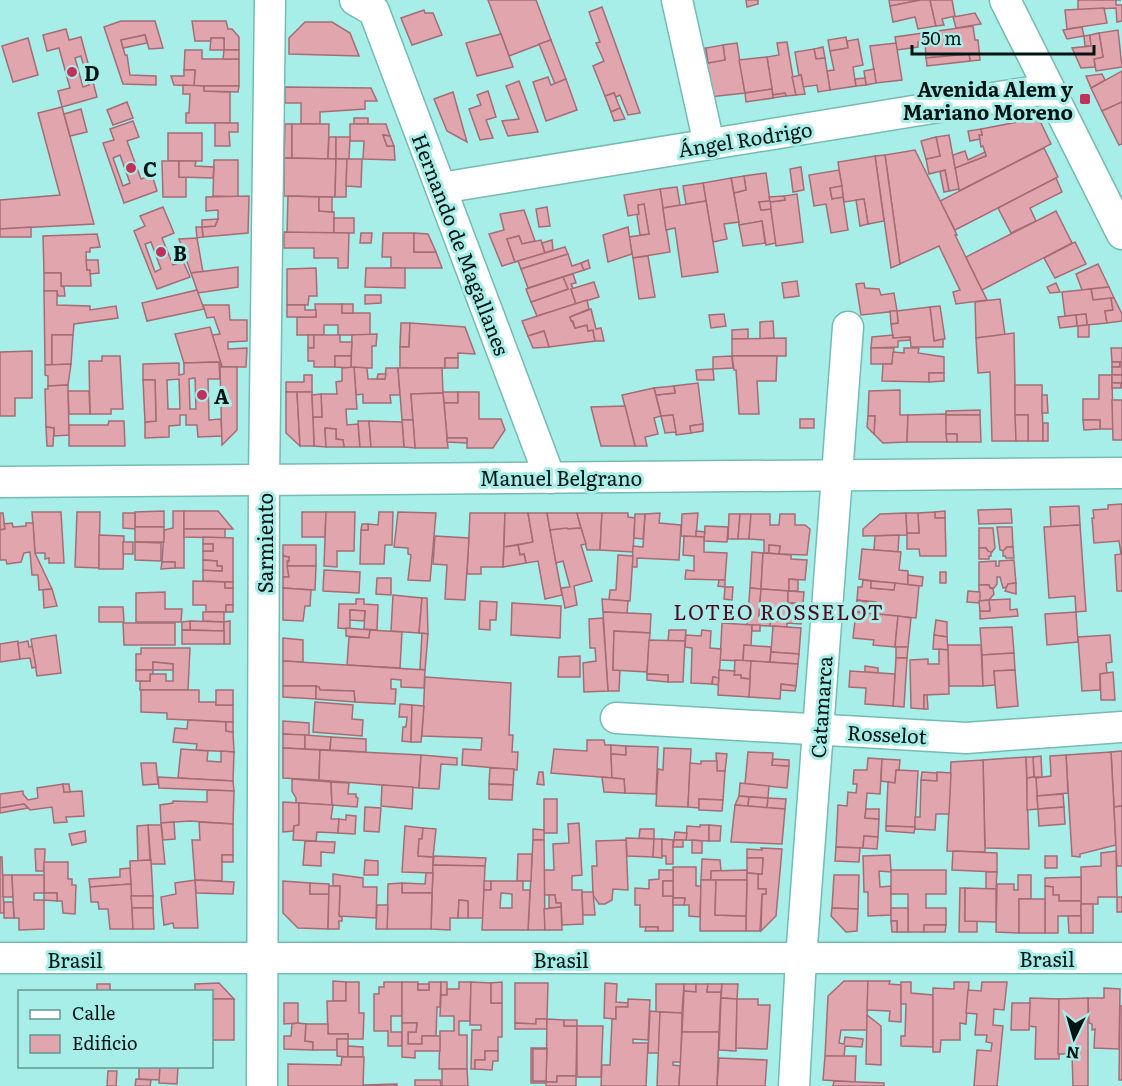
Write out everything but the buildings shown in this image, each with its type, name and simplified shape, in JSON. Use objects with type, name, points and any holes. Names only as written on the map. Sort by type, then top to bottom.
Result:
[{"type":"street","name":"Sarmiento","points":[[262,1086],[264,480],[270,0]]},
{"type":"street","points":[[676,0],[709,144]]},
{"type":"street","points":[[1005,0],[1122,234]]},
{"type":"street","name":"Hernando de Magallanes","points":[[364,5],[441,188],[550,478]]},
{"type":"street","name":"Ángel Rodrigo","points":[[441,188],[1049,89]]},
{"type":"street","name":"Catamarca","points":[[794,1086],[801,959],[848,327]]},
{"type":"street","name":"Manuel Belgrano","points":[[0,482],[1122,473]]},
{"type":"street","name":"Rosselot","points":[[616,718],[966,738],[1122,727]]},
{"type":"street","name":"Brasil","points":[[0,958],[1122,958]]},
{"type":"place","name":"D","points":[[72,72]]},
{"type":"place","name":"Avenida Alem y Mariano Moreno","points":[[1085,99]]},
{"type":"place","name":"C","points":[[131,168]]},
{"type":"place","name":"B","points":[[161,252]]},
{"type":"place","name":"A","points":[[202,395]]},
{"type":"district","name":"LOTEO ROSSELOT","points":[[779,610]]}]
